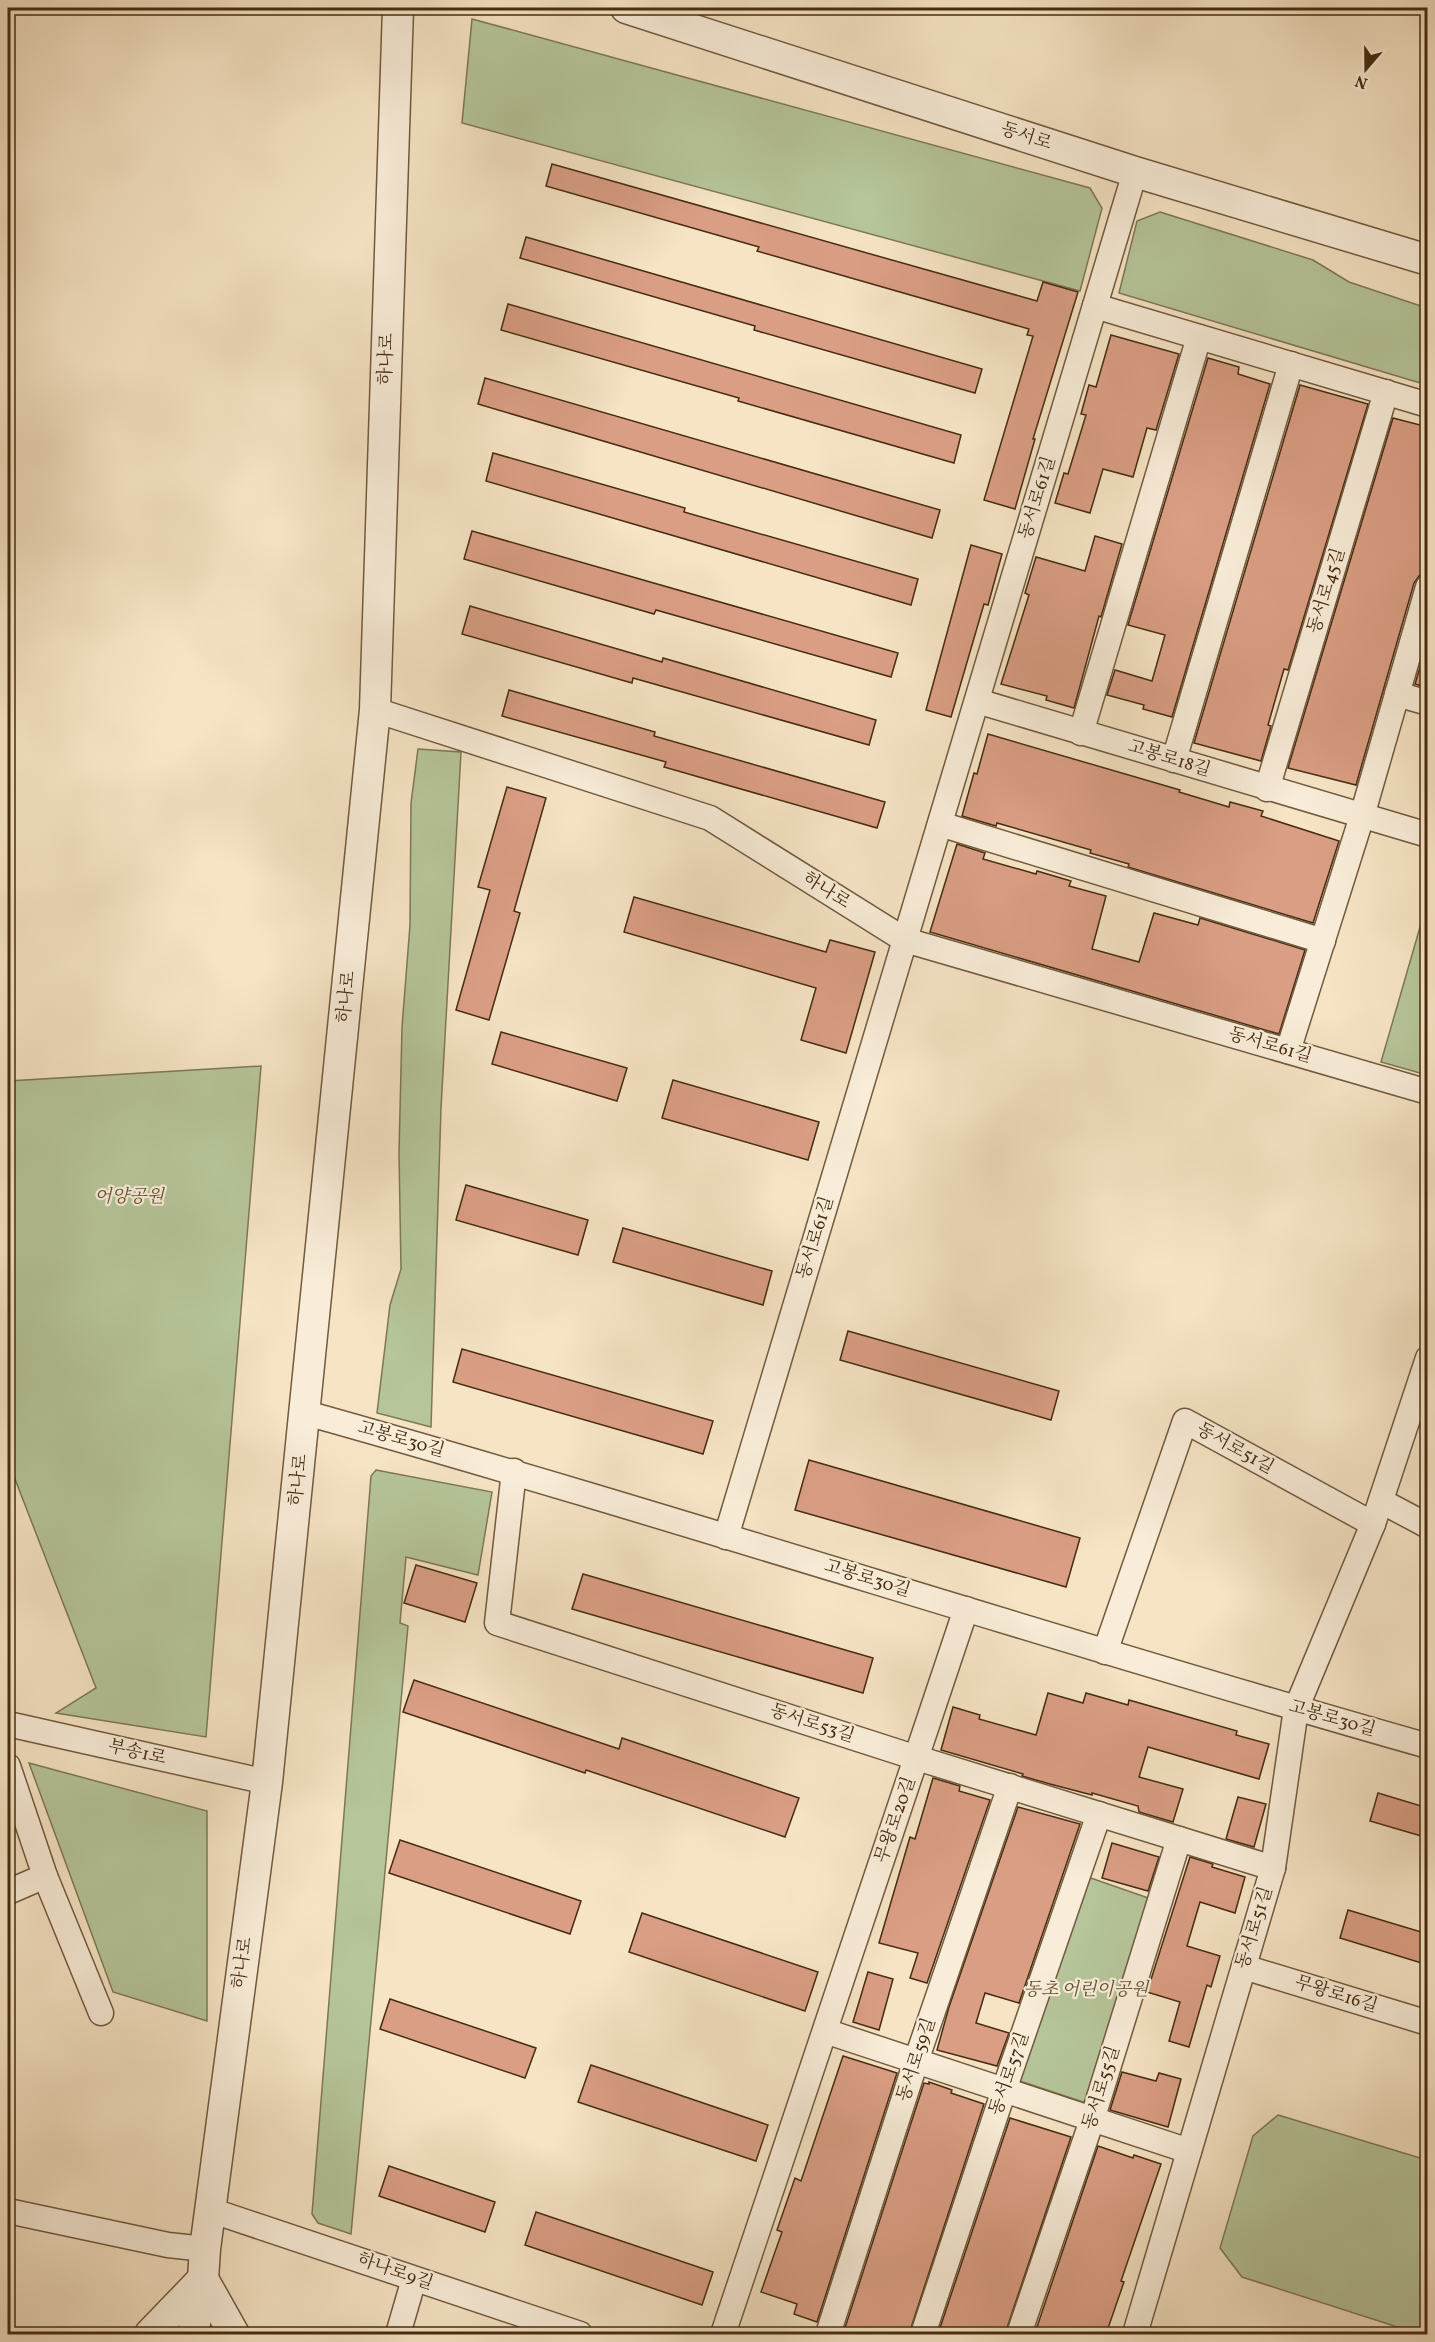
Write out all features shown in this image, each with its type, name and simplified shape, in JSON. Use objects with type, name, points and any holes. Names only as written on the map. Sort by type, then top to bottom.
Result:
[{"type":"street","name":"하나로","points":[[193,2334],[203,2279],[210,2210],[267,1782],[306,1413],[375,710],[398,8]]},
{"type":"street","name":"동서로","points":[[626,8],[1135,172],[1428,260]]},
{"type":"street","name":"동서로61길","points":[[726,1537],[1135,172]]},
{"type":"street","points":[[1095,306],[1428,405]]},
{"type":"street","points":[[1081,733],[1199,337]]},
{"type":"street","points":[[1174,760],[1291,364]]},
{"type":"street","name":"동서로45길","points":[[1267,789],[1386,392]]},
{"type":"street","points":[[1288,1051],[1362,816],[1428,587]]},
{"type":"street","points":[[1397,694],[1428,703]]},
{"type":"street","name":"고봉로18길","points":[[977,701],[1428,835]]},
{"type":"street","name":"하나로","points":[[375,710],[710,818],[905,940]]},
{"type":"street","points":[[940,824],[1323,941]]},
{"type":"street","name":"동서로61길","points":[[905,940],[1428,1092]]},
{"type":"street","name":"동서로51길","points":[[1135,2334],[1274,1868],[1296,1709],[1373,1524],[1428,1358]]},
{"type":"street","name":"고봉로30길","points":[[306,1413],[514,1472],[1105,1652],[1428,1746]]},
{"type":"street","name":"동서로51길","points":[[1105,1652],[1185,1421],[1373,1524]]},
{"type":"street","name":"동서로53길","points":[[514,1472],[497,1623],[917,1758],[1274,1868]]},
{"type":"street","points":[[1381,1501],[1428,1526]]},
{"type":"street","name":"무왕로20길","points":[[723,2334],[966,1609]]},
{"type":"street","name":"부송1로","points":[[8,1724],[267,1782]]},
{"type":"street","points":[[8,1766],[45,1876],[101,2013]]},
{"type":"street","name":"동서로59길","points":[[828,2334],[916,2061],[1010,1786]]},
{"type":"street","name":"동서로57길","points":[[923,2334],[1099,1814]]},
{"type":"street","name":"동서로55길","points":[[1019,2334],[1092,2120],[1179,1839]]},
{"type":"street","points":[[8,1892],[45,1876]]},
{"type":"street","name":"무왕로16길","points":[[1244,1967],[1428,2023]]},
{"type":"street","points":[[825,2031],[1189,2151]]},
{"type":"street","name":"하나로9길","points":[[210,2210],[580,2334]]},
{"type":"street","points":[[8,2211],[168,2245],[205,2249]]},
{"type":"street","points":[[150,2334],[203,2279],[234,2334]]},
{"type":"street","points":[[398,2334],[414,2279]]},
{"type":"green space","points":[[472,19],[1090,188],[1102,208],[1080,291],[462,123]]},
{"type":"green space","points":[[1160,212],[1313,260],[1349,282],[1427,308],[1427,385],[1119,293],[1137,221]]},
{"type":"green space","points":[[418,749],[461,752],[441,1108],[431,1427],[377,1413],[390,1305],[401,1269],[399,1153],[402,1027],[410,925],[411,803]]},
{"type":"green space","points":[[1427,903],[1427,1075],[1381,1062]]},
{"type":"green space","name":"어양공원","points":[[261,1066],[206,1737],[56,1713],[96,1688],[8,1461],[8,1081]]},
{"type":"green space","points":[[376,1470],[492,1492],[478,1575],[406,1557],[400,1623],[408,1626],[351,2234],[318,2223],[312,2214],[371,1476]]},
{"type":"green space","points":[[29,1763],[207,1811],[207,2021],[113,1992]]},
{"type":"green space","name":"동초 어린이공원","points":[[1085,1876],[1154,1900],[1086,2103],[1017,2080]]},
{"type":"green space","points":[[1278,2115],[1427,2160],[1427,2334],[1419,2334],[1242,2277],[1220,2248],[1253,2136]]},
{"type":"building","points":[[552,164],[1037,301],[1043,282],[1078,292],[1033,439],[1035,439],[1015,509],[984,500],[1033,336],[1027,335],[1029,329],[757,251],[759,247],[546,186]]},
{"type":"building","points":[[526,237],[982,369],[975,393],[754,330],[755,326],[520,258]]},
{"type":"building","points":[[508,304],[961,435],[954,463],[738,401],[739,398],[501,330]]},
{"type":"building","points":[[1111,335],[1179,354],[1156,430],[1147,428],[1133,477],[1103,469],[1090,513],[1055,503],[1064,473],[1068,474],[1086,415],[1081,414],[1089,385],[1096,387]]},
{"type":"building","points":[[1208,358],[1239,367],[1238,374],[1270,384],[1172,717],[1143,709],[1144,705],[1107,695],[1115,670],[1152,681],[1165,635],[1128,625]]},
{"type":"building","points":[[485,378],[940,510],[932,538],[478,404]]},
{"type":"building","points":[[1300,385],[1368,404],[1288,670],[1284,669],[1268,725],[1271,726],[1261,761],[1194,743]]},
{"type":"building","points":[[1393,418],[1428,427],[1428,555],[1423,572],[1428,573],[1419,576],[1414,583],[1356,785],[1288,768]]},
{"type":"building","points":[[493,453],[685,508],[684,512],[918,579],[911,605],[486,481]]},
{"type":"building","points":[[472,531],[898,653],[891,677],[656,610],[654,614],[464,559]]},
{"type":"building","points":[[1095,536],[1122,544],[1101,617],[1099,616],[1074,708],[1046,700],[1047,696],[1001,684],[1029,595],[1025,593],[1036,557],[1085,571]]},
{"type":"building","points":[[971,545],[1002,554],[988,605],[984,604],[951,717],[926,710]]},
{"type":"building","points":[[470,606],[662,662],[663,658],[876,720],[869,745],[633,678],[632,683],[462,634]]},
{"type":"building","points":[[1428,640],[1428,688],[1415,684]]},
{"type":"building","points":[[509,690],[655,732],[654,736],[885,802],[877,828],[664,767],[666,762],[502,716]]},
{"type":"building","points":[[988,734],[1180,790],[1179,792],[1229,807],[1230,802],[1263,811],[1261,816],[1339,841],[1313,923],[1128,867],[1129,864],[1090,853],[1091,850],[997,823],[996,826],[962,816]]},
{"type":"building","points":[[507,787],[546,798],[514,911],[520,913],[489,1020],[456,1010],[490,890],[478,887]]},
{"type":"building","points":[[957,844],[985,853],[983,859],[1071,881],[1069,886],[1106,896],[1092,949],[1139,962],[1154,913],[1198,925],[1200,918],[1305,950],[1279,1034],[930,932]]},
{"type":"building","points":[[634,897],[826,952],[830,940],[875,952],[846,1053],[801,1040],[816,988],[624,932]]},
{"type":"building","points":[[501,1032],[627,1068],[617,1101],[492,1064]]},
{"type":"building","points":[[673,1080],[819,1122],[808,1160],[662,1118]]},
{"type":"building","points":[[466,1185],[588,1220],[578,1255],[456,1220]]},
{"type":"building","points":[[623,1228],[772,1271],[763,1305],[613,1262]]},
{"type":"building","points":[[848,1331],[1059,1391],[1051,1420],[840,1360]]},
{"type":"building","points":[[462,1349],[713,1421],[703,1454],[453,1382]]},
{"type":"building","points":[[809,1460],[1080,1538],[1066,1587],[795,1510]]},
{"type":"building","points":[[416,1565],[477,1583],[465,1622],[404,1603]]},
{"type":"building","points":[[583,1574],[873,1658],[863,1693],[572,1609]]},
{"type":"building","points":[[414,1680],[619,1749],[622,1738],[799,1798],[785,1837],[403,1712]]},
{"type":"building","points":[[1048,1693],[1083,1703],[1086,1693],[1128,1705],[1129,1700],[1237,1731],[1236,1735],[1269,1744],[1259,1779],[1148,1747],[1139,1777],[1183,1789],[1173,1822],[1139,1812],[1138,1806],[1050,1784],[941,1750],[953,1707],[980,1715],[979,1719],[1036,1735]]},
{"type":"building","points":[[933,1778],[960,1786],[959,1791],[990,1800],[927,1983],[910,1978],[918,1953],[879,1943],[910,1837],[915,1839]]},
{"type":"building","points":[[1378,1793],[1428,1808],[1428,1838],[1370,1821]]},
{"type":"building","points":[[1238,1797],[1266,1804],[1254,1847],[1226,1839]]},
{"type":"building","points":[[1018,1807],[1080,1824],[1019,2003],[985,1993],[976,2023],[1009,2033],[997,2066],[937,2050],[949,2007]]},
{"type":"building","points":[[400,1840],[581,1901],[570,1934],[389,1873]]},
{"type":"building","points":[[1112,1843],[1159,1857],[1148,1891],[1102,1878]]},
{"type":"building","points":[[1190,1857],[1213,1864],[1212,1867],[1245,1877],[1235,1913],[1200,1902],[1187,1946],[1220,1956],[1211,1987],[1207,1985],[1189,2047],[1169,2041],[1180,2002],[1147,1992]]},
{"type":"building","points":[[1348,1910],[1428,1934],[1428,1965],[1340,1938]]},
{"type":"building","points":[[642,1913],[818,1972],[805,2011],[629,1952]]},
{"type":"building","points":[[868,1972],[893,1979],[879,2030],[853,2022]]},
{"type":"building","points":[[390,1999],[536,2048],[525,2078],[380,2029]]},
{"type":"building","points":[[843,2056],[897,2073],[817,2322],[794,2314],[797,2304],[761,2292],[782,2232],[777,2230],[795,2178],[801,2181]]},
{"type":"building","points":[[591,2065],[768,2125],[756,2161],[578,2102]]},
{"type":"building","points":[[1122,2072],[1156,2081],[1159,2073],[1181,2079],[1168,2127],[1110,2110]]},
{"type":"building","points":[[929,2082],[952,2090],[951,2093],[984,2104],[909,2334],[843,2334],[924,2083],[929,2084]]},
{"type":"building","points":[[1010,2118],[1071,2137],[1005,2334],[938,2334]]},
{"type":"building","points":[[1098,2146],[1133,2158],[1134,2155],[1161,2164],[1121,2281],[1124,2282],[1106,2334],[1084,2334],[1068,2329],[1067,2334],[1050,2334],[1036,2330]]},
{"type":"building","points":[[389,2166],[495,2202],[485,2232],[379,2196]]},
{"type":"building","points":[[536,2212],[713,2272],[702,2305],[525,2245]]}]
